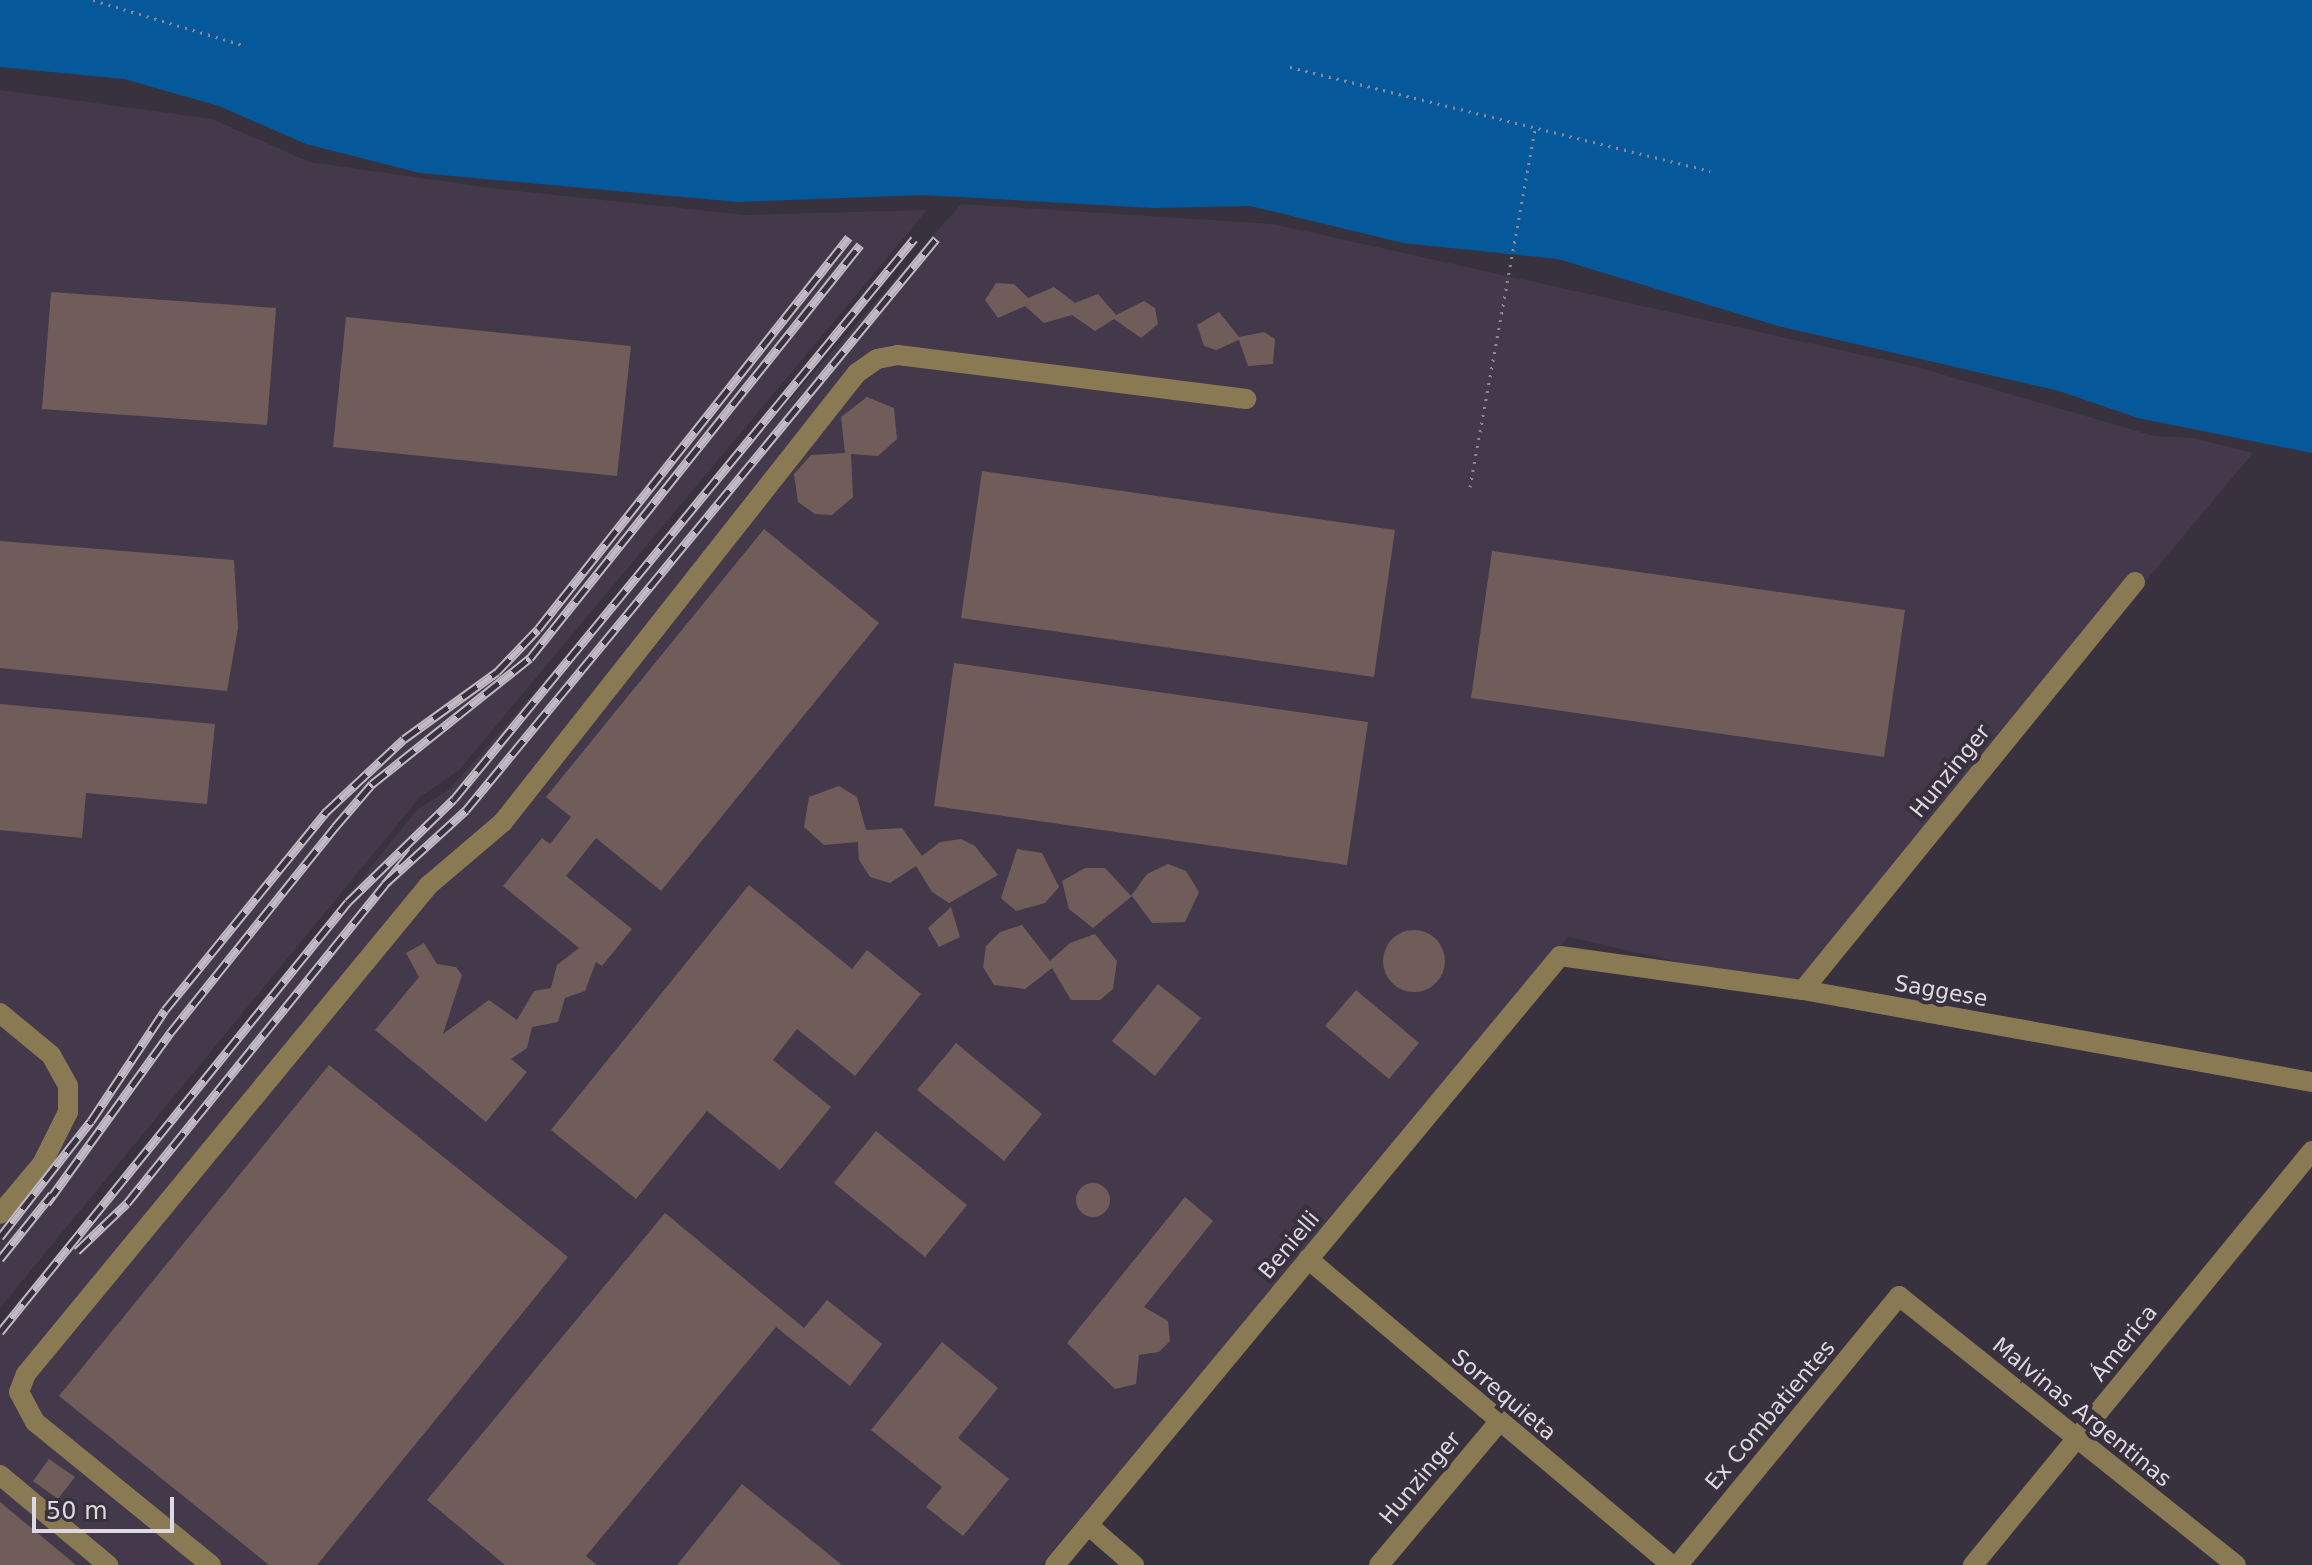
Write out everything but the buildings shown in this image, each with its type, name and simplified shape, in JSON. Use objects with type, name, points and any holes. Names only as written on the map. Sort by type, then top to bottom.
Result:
[{"type":"street","points":[[211,1565],[35,1422],[19,1392],[26,1374],[429,885],[503,822],[857,373],[877,359],[898,355],[1246,399]]},
{"type":"street","name":"Hunzinger","points":[[1803,990],[2135,582]]},
{"type":"street","name":"Saggese","points":[[1560,956],[1803,990],[2312,1082]]},
{"type":"street","name":"Benielli","points":[[1055,1565],[1560,956]]},
{"type":"street","points":[[0,1013],[51,1055],[68,1086],[68,1112],[42,1164],[0,1214]]},
{"type":"street","name":"Ámerica","points":[[1973,1565],[2312,1151]]},
{"type":"street","name":"Sorrequieta","points":[[1308,1259],[1498,1423],[1675,1565]]},
{"type":"street","name":"Malvinas Argentinas","points":[[1899,1296],[2236,1565]]},
{"type":"street","name":"Ex Combatientes","points":[[1675,1565],[1899,1296]]},
{"type":"street","name":"Hunzinger","points":[[1379,1565],[1498,1423]]},
{"type":"street","points":[[0,1475],[108,1565]]},
{"type":"street","points":[[1088,1525],[1134,1565]]},
{"type":"path","points":[[93,0],[246,46]]},
{"type":"path","points":[[1290,67],[1536,125],[1710,171]]},
{"type":"path","points":[[1470,487],[1536,125]]},
{"type":"shaded area","points":[[0,90],[212,119],[309,162],[499,189],[746,215],[927,210],[459,770],[420,797],[0,1308]]},
{"type":"shaded area","points":[[961,204],[1273,224],[1917,367],[2154,436],[2193,438],[2253,453],[1803,990],[1568,937],[1041,1565],[0,1565],[0,1326],[417,810],[450,789]]},
{"type":"water","points":[[0,0],[2312,0],[2312,453],[2138,418],[2059,391],[1778,326],[1558,259],[1403,243],[1250,206],[1153,208],[923,195],[738,202],[420,173],[306,144],[219,106],[124,79],[0,67]]},
{"type":"railway","points":[[0,1237],[91,1121],[165,1010],[327,811],[404,739],[497,672],[538,629],[849,237]]},
{"type":"railway","points":[[0,1332],[348,902],[454,799],[914,239]]},
{"type":"railway","points":[[412,851],[385,884],[466,810],[936,239]]},
{"type":"railway","points":[[47,1203],[170,1033],[335,827],[372,784],[530,658],[860,245]]},
{"type":"railway","points":[[77,1251],[127,1203],[385,884]]},
{"type":"railway","points":[[0,1259],[52,1194]]}]
